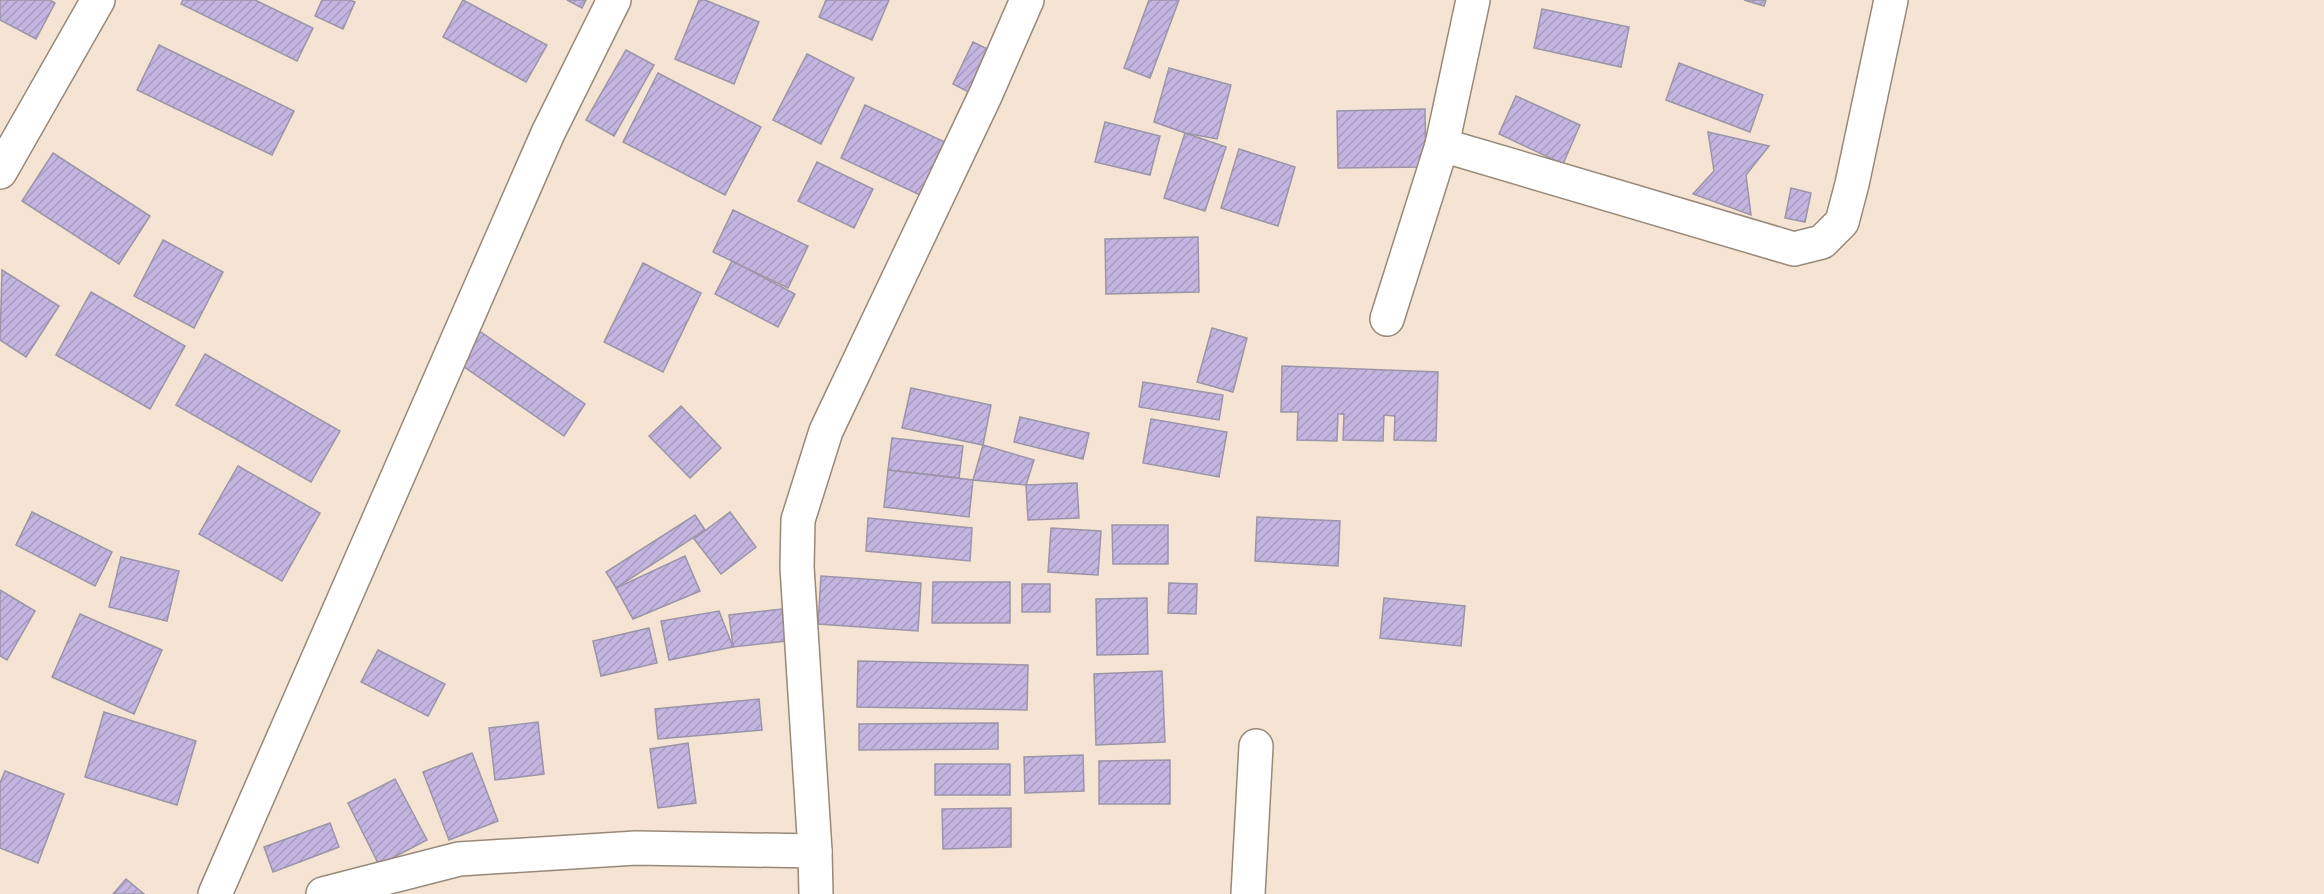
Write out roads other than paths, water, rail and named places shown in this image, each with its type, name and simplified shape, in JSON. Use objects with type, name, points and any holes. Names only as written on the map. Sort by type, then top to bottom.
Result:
[{"type":"street","points":[[0,172],[98,0]]},
{"type":"street","points":[[215,894],[548,133],[614,0]]},
{"type":"street","points":[[816,894],[797,567],[798,520],[826,430],[985,96],[1027,0]]},
{"type":"street","points":[[1387,319],[1442,145],[1473,0]]},
{"type":"street","points":[[1442,145],[1794,249],[1822,242],[1842,222],[1891,0]]},
{"type":"street","points":[[1248,894],[1256,746]]},
{"type":"street","points":[[323,894],[459,859],[636,848],[815,851]]}]
